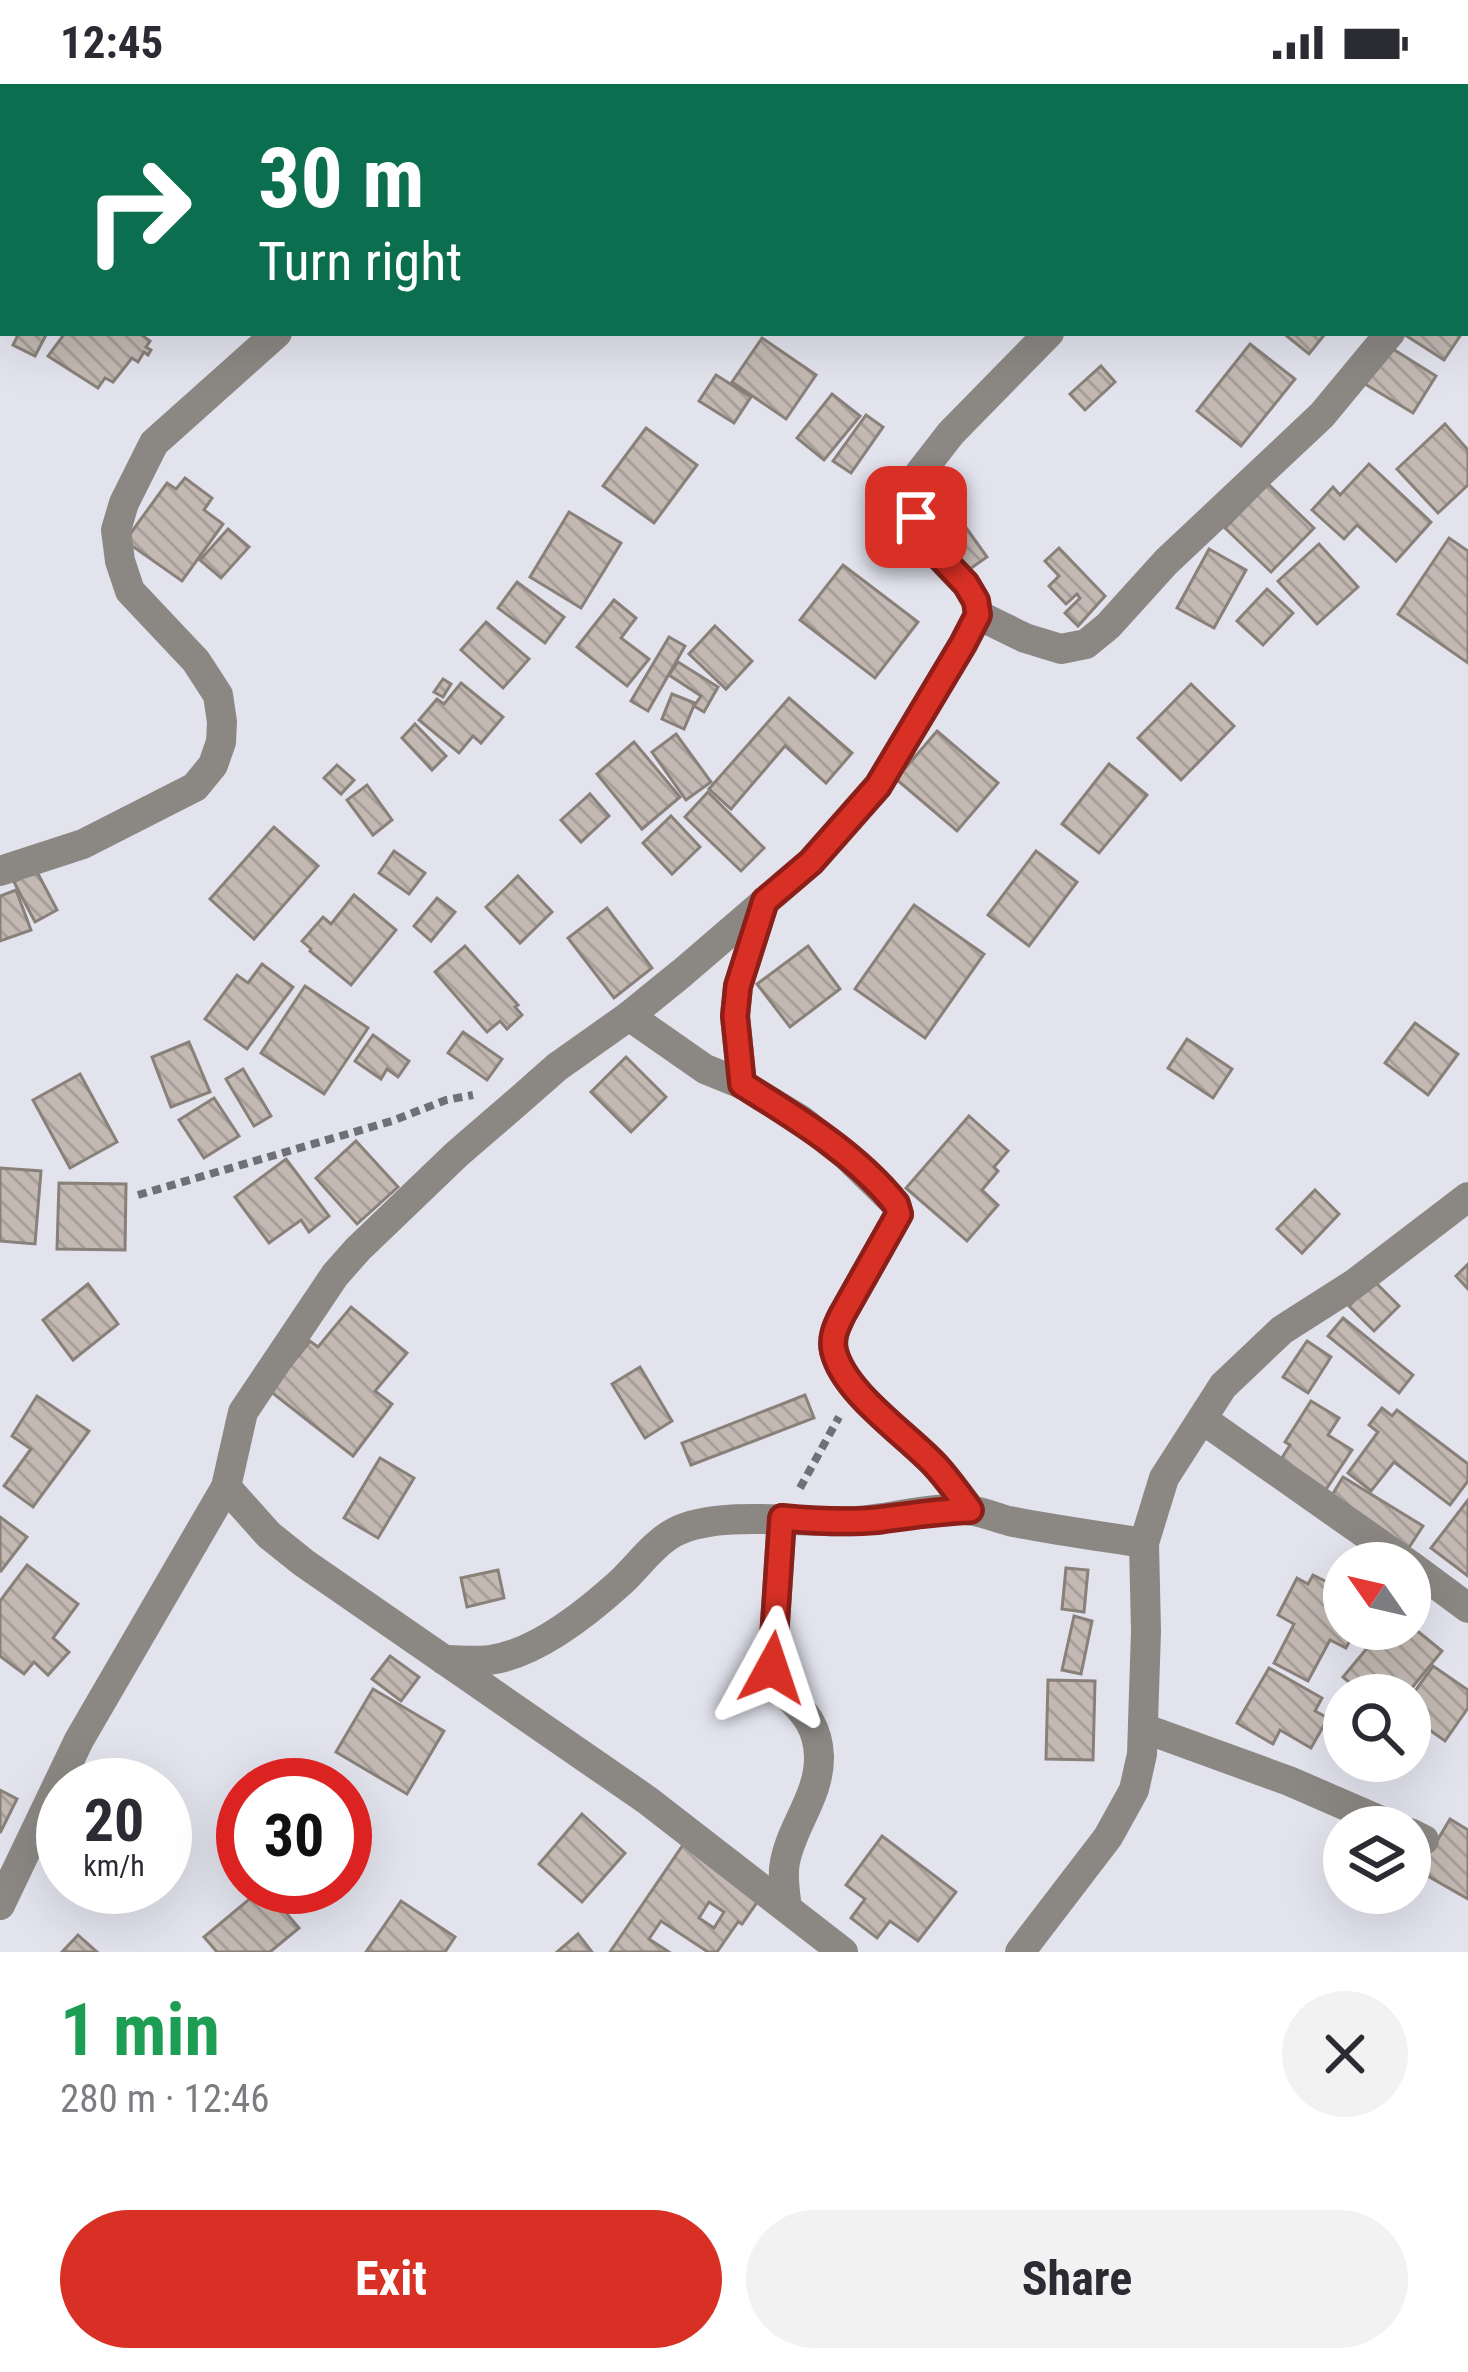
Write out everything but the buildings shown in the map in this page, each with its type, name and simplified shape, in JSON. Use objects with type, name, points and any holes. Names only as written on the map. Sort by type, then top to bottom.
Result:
[{"type":"street","points":[[0,872],[102,835],[194,788],[213,764],[221,742],[218,695],[196,661],[130,591],[116,530],[154,442],[274,336]]},
{"type":"street","points":[[0,1905],[79,1740],[226,1487],[243,1412],[335,1275],[523,1096],[629,1016],[811,862],[878,786],[978,615],[966,584],[922,532],[913,501],[916,478],[951,433],[1046,336]]},
{"type":"street","points":[[978,615],[1061,649],[1086,644],[1322,415],[1388,336]]},
{"type":"street","points":[[742,1084],[735,1016],[738,986],[765,901]]},
{"type":"street","points":[[629,1016],[704,1069],[742,1084],[801,1120],[896,1204],[899,1214],[834,1332],[833,1349],[857,1391],[938,1468],[970,1510]]},
{"type":"street","points":[[1020,1952],[1108,1837],[1134,1790],[1142,1754],[1144,1543],[1164,1478],[1223,1386],[1282,1330],[1354,1283],[1468,1197]]},
{"type":"street","points":[[1202,1419],[1378,1542]]},
{"type":"street","points":[[226,1487],[280,1544],[647,1800],[843,1952]]},
{"type":"street","points":[[444,1660],[512,1655],[571,1623],[675,1532],[719,1522],[878,1520],[970,1510],[1144,1543]]},
{"type":"street","points":[[782,1518],[772,1668],[780,1686],[811,1721],[819,1756],[810,1802],[784,1867],[787,1908]]},
{"type":"street","points":[[1431,1580],[1468,1608]]},
{"type":"street","points":[[1143,1728],[1347,1806]]},
{"type":"path","points":[[138,1195],[446,1100],[484,1094],[523,1096]]},
{"type":"path","points":[[782,1518],[857,1391]]},
{"type":"route","points":[[772,1668],[782,1518],[833,1522],[970,1510],[938,1468],[857,1391],[833,1349],[842,1315],[899,1214],[896,1204],[801,1120],[742,1084],[735,1016],[738,986],[765,901],[811,862],[878,786],[978,615],[966,584],[934,550],[916,517]]}]
